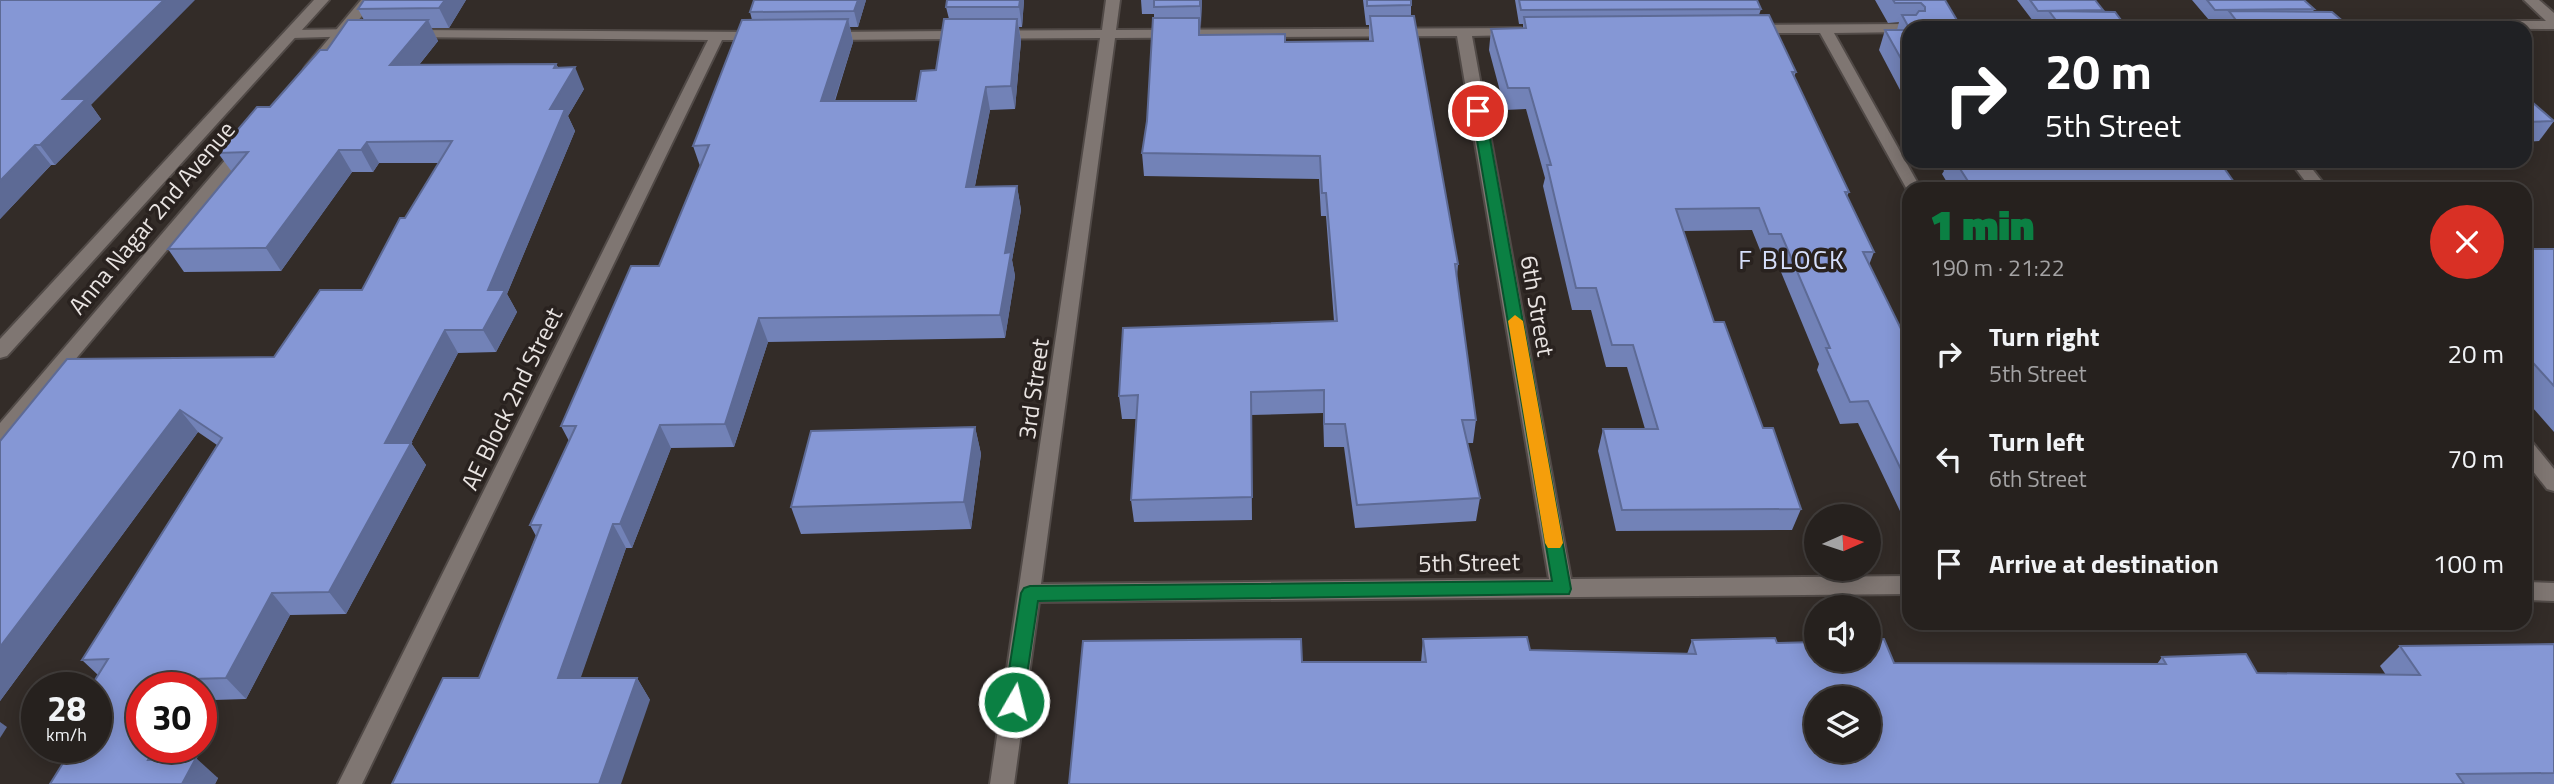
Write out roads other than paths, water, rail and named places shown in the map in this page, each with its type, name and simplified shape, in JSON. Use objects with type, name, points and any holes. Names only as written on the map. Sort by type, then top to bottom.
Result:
[{"type":"main road","name":"Anna Nagar 2nd Avenue","points":[[0,351],[322,0]]},
{"type":"street","points":[[296,86],[368,0]]},
{"type":"street","name":"3rd Street","points":[[1002,784],[1113,0]]},
{"type":"street","points":[[2530,0],[2554,22]]},
{"type":"street","points":[[2532,23],[2554,22]]},
{"type":"street","points":[[1825,29],[1909,182]]},
{"type":"street","points":[[1730,30],[1902,29]]},
{"type":"street","points":[[815,36],[1527,31]]},
{"type":"street","name":"6th Street","points":[[1464,32],[1562,589]]},
{"type":"street","points":[[292,34],[369,33]]},
{"type":"street","points":[[397,34],[773,36]]},
{"type":"street","name":"AE Block 2nd Street","points":[[350,784],[717,36]]},
{"type":"street","name":"Anna Nagar 2nd Avenue","points":[[0,436],[251,139]]},
{"type":"street","points":[[2304,168],[2314,182]]},
{"type":"street","points":[[2532,456],[2554,483]]},
{"type":"street","name":"5th Street","points":[[1030,593],[1902,585]]},
{"type":"street","points":[[2532,591],[2554,592]]},
{"type":"district","name":"F BLOCK","points":[[1792,260]]}]
